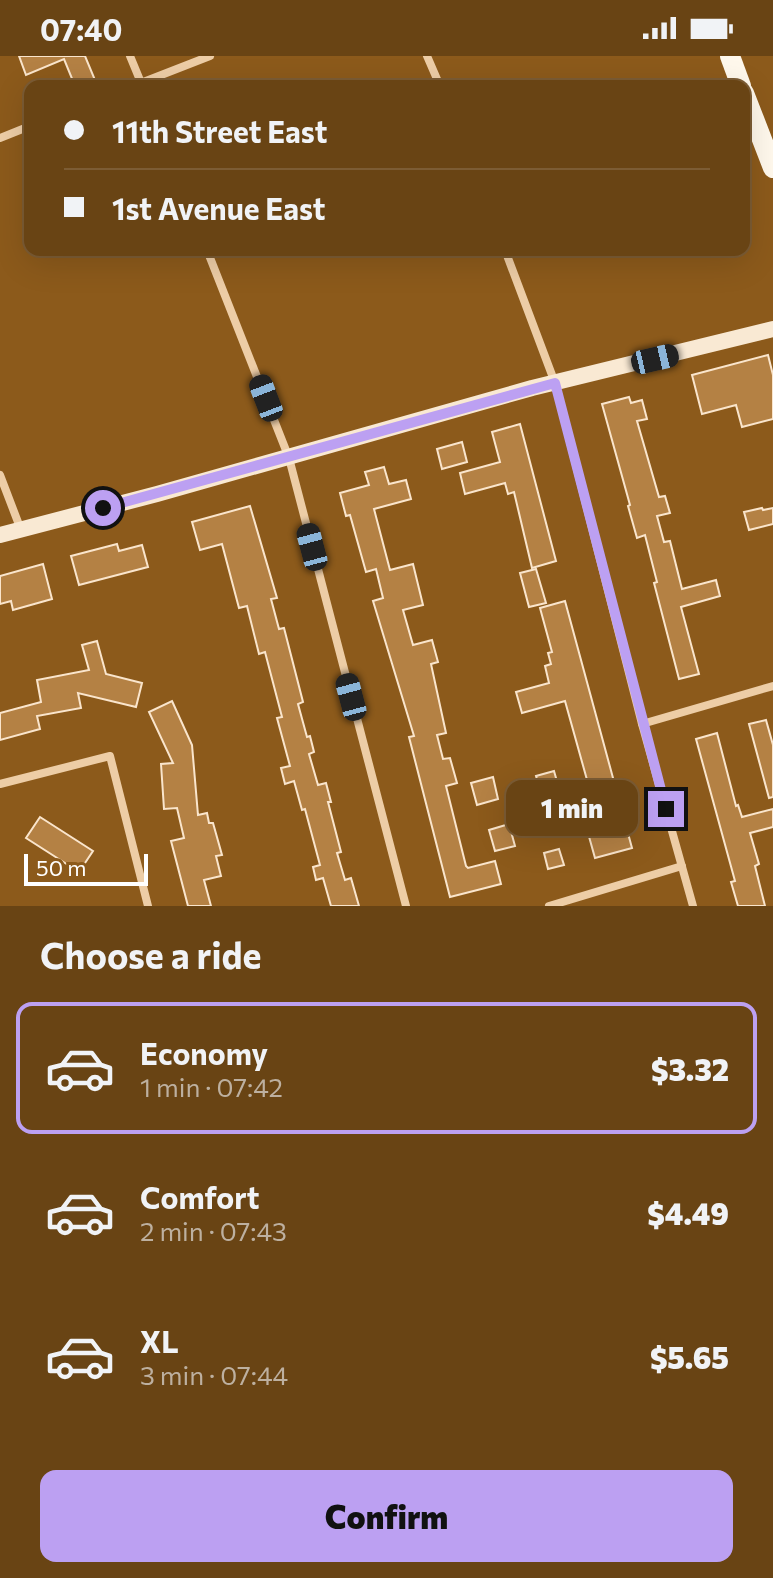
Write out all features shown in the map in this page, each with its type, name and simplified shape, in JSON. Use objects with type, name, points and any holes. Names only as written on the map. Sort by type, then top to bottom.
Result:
[{"type":"main road","points":[[730,56],[739,80]]},
{"type":"main road","points":[[750,109],[773,168]]},
{"type":"street","points":[[130,56],[137,80]]},
{"type":"street","points":[[151,80],[210,56]]},
{"type":"street","points":[[427,56],[437,80]]},
{"type":"street","points":[[0,138],[24,128]]},
{"type":"street","points":[[209,256],[289,458],[406,906]]},
{"type":"street","points":[[507,256],[555,383],[642,724],[693,906]]},
{"type":"street","points":[[0,535],[555,383],[773,329]]},
{"type":"street","points":[[0,475],[21,530]]},
{"type":"street","points":[[642,724],[773,686]]},
{"type":"street","points":[[0,784],[110,756],[148,906]]},
{"type":"street","points":[[549,906],[682,866]]},
{"type":"building","points":[[19,56],[85,56],[95,80],[73,80],[64,59],[26,75]]},
{"type":"building","points":[[768,355],[773,375],[773,419],[742,427],[736,405],[702,414],[692,375]]},
{"type":"building","points":[[629,397],[631,403],[642,400],[647,419],[637,421],[659,497],[665,496],[670,513],[657,516],[664,542],[670,541],[682,589],[716,580],[720,596],[681,607],[699,674],[679,679],[645,535],[637,538],[602,404]]},
{"type":"building","points":[[520,424],[556,561],[532,568],[514,492],[508,494],[505,483],[465,494],[460,473],[500,462],[492,432]]},
{"type":"building","points":[[462,442],[467,462],[442,469],[437,449]]},
{"type":"building","points":[[384,467],[389,484],[406,480],[411,499],[374,509],[390,570],[413,564],[423,605],[403,610],[413,645],[432,640],[438,662],[431,664],[446,733],[437,735],[443,759],[450,758],[457,783],[446,786],[466,866],[495,861],[501,884],[450,897],[409,737],[414,736],[373,601],[383,598],[376,569],[366,572],[350,515],[346,516],[340,493],[369,485],[365,472]]},
{"type":"building","points":[[250,506],[277,598],[271,599],[279,629],[284,628],[303,702],[298,704],[314,752],[309,754],[318,785],[326,783],[341,852],[337,853],[345,880],[351,878],[359,906],[331,906],[323,878],[316,880],[313,867],[320,865],[305,809],[302,810],[294,781],[285,784],[281,768],[290,766],[277,718],[282,717],[265,652],[259,654],[247,606],[239,608],[222,544],[200,550],[192,522]]},
{"type":"building","points":[[773,508],[773,524],[749,530],[744,512]]},
{"type":"building","points":[[117,544],[119,551],[142,545],[148,567],[79,585],[71,556]]},
{"type":"building","points":[[43,564],[52,599],[13,610],[11,601],[0,604],[0,576]]},
{"type":"building","points":[[536,569],[546,603],[529,607],[520,573]]},
{"type":"building","points":[[565,601],[632,848],[595,858],[588,833],[601,830],[565,701],[522,713],[516,692],[549,683],[545,666],[551,664],[548,653],[552,652],[540,608]]},
{"type":"building","points":[[97,641],[106,674],[142,683],[136,707],[78,693],[81,708],[37,716],[40,729],[0,740],[0,713],[41,702],[37,680],[89,670],[82,645]]},
{"type":"building","points":[[172,701],[192,745],[198,815],[207,813],[209,823],[213,823],[222,855],[216,856],[221,876],[204,880],[211,906],[188,906],[171,841],[184,838],[177,808],[164,809],[161,764],[173,763],[149,712]]},
{"type":"building","points":[[766,720],[773,745],[773,797],[769,798],[749,724]]},
{"type":"building","points":[[717,733],[736,806],[742,817],[773,809],[773,827],[750,833],[759,864],[755,866],[765,906],[738,906],[731,882],[735,881],[696,739]]},
{"type":"building","points":[[554,771],[560,792],[542,797],[536,776]]},
{"type":"building","points":[[493,777],[498,799],[477,805],[471,783]]},
{"type":"building","points":[[40,817],[93,851],[79,872],[26,838]]},
{"type":"building","points":[[509,824],[515,846],[495,851],[489,830]]},
{"type":"building","points":[[559,849],[564,865],[548,869],[544,853]]},
{"type":"route","points":[[103,508],[555,383],[666,809]]}]
